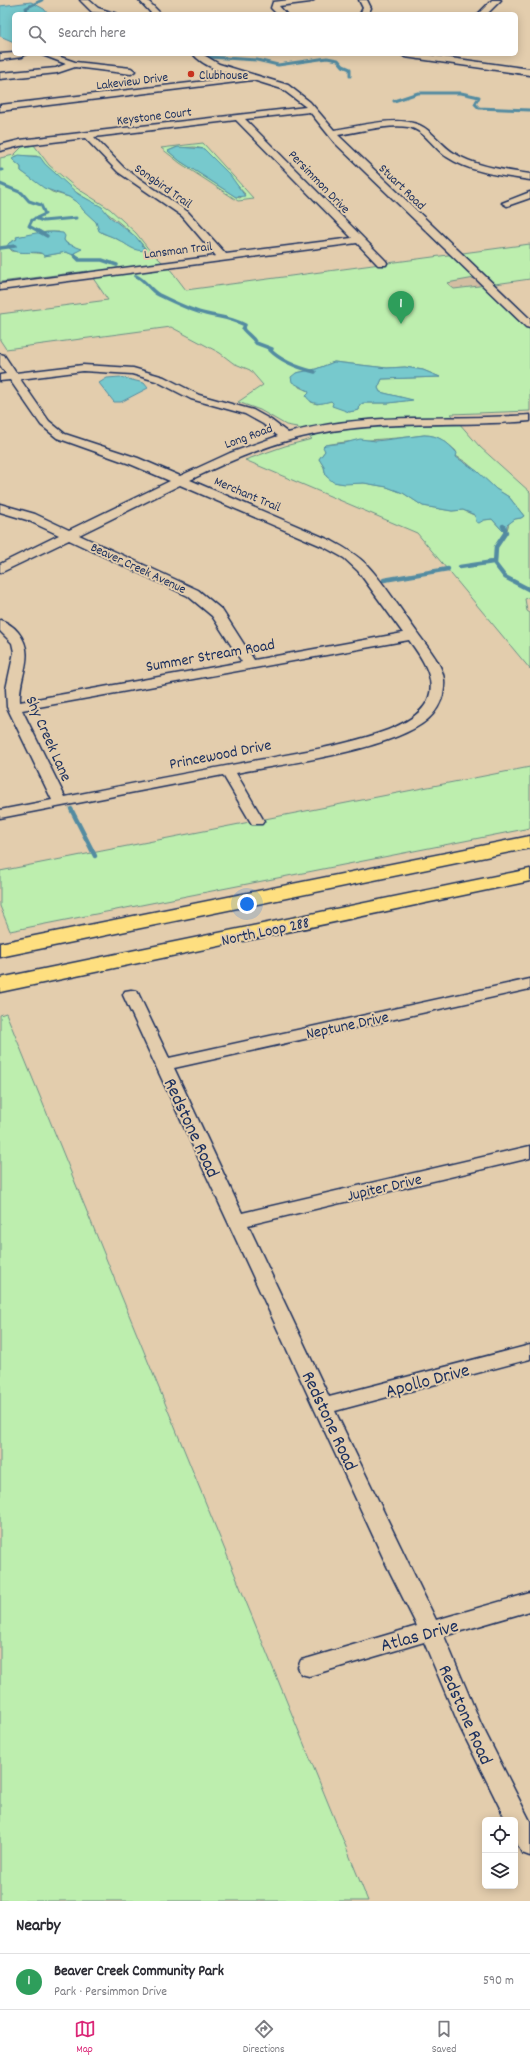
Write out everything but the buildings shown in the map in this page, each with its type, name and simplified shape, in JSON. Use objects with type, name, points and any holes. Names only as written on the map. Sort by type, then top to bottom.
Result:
[{"type":"highway","name":"North Loop 288","points":[[0,950],[530,842]]},
{"type":"highway","name":"North Loop 288","points":[[0,985],[530,875]]},
{"type":"highway","points":[[0,997],[218,948],[332,916]]},
{"type":"highway","points":[[0,944],[134,923]]},
{"type":"street","points":[[84,0],[95,10],[104,12]]},
{"type":"street","points":[[143,0],[155,12]]},
{"type":"street","points":[[280,12],[275,8],[276,4],[310,0]]},
{"type":"street","points":[[364,0],[367,8],[365,12]]},
{"type":"street","points":[[484,12],[497,0]]},
{"type":"street","points":[[0,57],[12,55]]},
{"type":"street","points":[[50,56],[74,64],[131,70]]},
{"type":"street","points":[[199,56],[206,63],[253,77]]},
{"type":"street","points":[[429,56],[530,72]]},
{"type":"street","points":[[0,76],[60,69],[74,64]]},
{"type":"street","name":"Lakeview Drive","points":[[0,108],[222,83],[253,77]]},
{"type":"street","name":"Stuart Road","points":[[253,77],[287,88],[311,109],[360,163],[530,325]]},
{"type":"street","name":"Keystone Court","points":[[0,148],[20,144],[311,109]]},
{"type":"street","name":"Persimmon Drive","points":[[239,118],[382,263]]},
{"type":"street","points":[[332,133],[399,125],[412,126],[420,129],[450,154],[461,160],[492,170],[530,177]]},
{"type":"street","name":"Songbird Trail","points":[[88,136],[105,156],[121,170],[186,214],[224,258]]},
{"type":"street","points":[[507,202],[530,196]]},
{"type":"street","name":"Lansman Trail","points":[[0,287],[359,240]]},
{"type":"street","name":"Merchant Trail","points":[[0,357],[45,423],[61,436],[80,444],[128,458],[328,544],[348,555],[363,568],[428,657],[436,671],[438,689],[434,702]]},
{"type":"street","points":[[0,378],[83,368],[134,371],[160,379],[194,397],[249,412],[267,422],[286,437]]},
{"type":"street","name":"Long Road","points":[[0,569],[235,454],[286,437],[333,427],[374,423],[484,421],[530,418]]},
{"type":"street","name":"Beaver Creek Avenue","points":[[0,508],[24,514],[199,596],[217,612],[250,664]]},
{"type":"street","name":"Shy Creek Lane","points":[[0,624],[13,635],[21,652],[21,661],[12,689],[14,706],[60,802]]},
{"type":"street","name":"Summer Stream Road","points":[[14,706],[412,635]]},
{"type":"street","name":"Princewood Drive","points":[[0,814],[336,749],[378,739],[410,726],[428,712],[434,702]]},
{"type":"street","points":[[227,770],[257,821]]},
{"type":"street","name":"Neptune Drive","points":[[164,1064],[530,984]]},
{"type":"street","name":"Redstone Road","points":[[131,995],[398,1566],[431,1632],[471,1727],[530,1845]]},
{"type":"street","name":"Jupiter Drive","points":[[237,1221],[530,1152]]},
{"type":"street","name":"Apollo Drive","points":[[324,1406],[530,1352]]},
{"type":"street","name":"Atlas Drive","points":[[308,1667],[530,1602]]},
{"type":"shaded area","points":[[480,277],[487,285],[454,289],[447,282]]},
{"type":"green space","points":[[203,143],[254,199],[238,201],[180,163],[161,148]],"holes":[[[194,147],[204,149],[245,194],[240,198],[236,197],[180,161],[168,151],[175,148]]]},
{"type":"green space","points":[[34,145],[49,165],[75,187],[110,209],[136,233],[150,251],[170,269],[186,290],[530,244],[530,279],[488,285],[530,325],[530,411],[451,414],[480,447],[530,492],[530,597],[525,599],[527,611],[530,613],[530,669],[417,533],[245,460],[285,446],[312,439],[297,427],[286,425],[260,410],[238,402],[263,385],[250,370],[233,363],[220,353],[171,327],[6,349],[0,340],[0,314],[108,300],[88,271],[0,282],[0,158],[14,155],[22,147]],"holes":[[[16,156],[37,156],[68,186],[115,219],[140,241],[146,249],[141,250],[130,247],[121,241],[102,233],[96,222],[75,201],[69,197],[52,192],[21,171],[21,167],[13,160]],[[47,232],[59,232],[66,243],[80,249],[74,253],[77,255],[76,256],[66,252],[44,256],[44,254],[40,253],[12,251],[8,246],[9,243],[17,239],[17,237]],[[480,277],[487,285],[454,289],[447,283]],[[334,362],[387,368],[405,367],[423,370],[440,377],[382,379],[378,388],[380,392],[411,400],[389,403],[363,403],[360,405],[359,410],[349,412],[331,401],[317,404],[311,402],[310,392],[299,387],[296,373],[316,369]],[[429,435],[442,440],[456,451],[456,456],[467,463],[496,489],[509,497],[524,516],[509,523],[507,530],[501,529],[492,519],[484,520],[463,510],[452,511],[423,506],[403,493],[387,487],[364,483],[338,483],[326,476],[324,467],[319,459],[325,451],[325,445]]]},
{"type":"green space","points":[[530,767],[530,828],[10,931],[0,906],[0,871]]},
{"type":"green space","points":[[6,1013],[368,1901],[0,1901],[0,1015]]},
{"type":"water","points":[[31,2],[44,9],[46,12],[12,12],[12,41],[0,36],[0,6]]},
{"type":"water","points":[[178,147],[204,149],[230,175],[245,196],[236,197],[180,161],[168,151]]},
{"type":"water","points":[[19,155],[40,157],[45,164],[78,194],[102,207],[110,217],[136,237],[146,250],[142,251],[131,248],[117,239],[99,231],[96,222],[78,203],[69,197],[44,188],[21,171],[21,167],[12,159]]},
{"type":"water","points":[[36,233],[63,233],[66,243],[82,249],[74,253],[80,257],[75,258],[76,256],[66,252],[44,256],[38,252],[23,253],[12,250],[7,246],[9,243],[17,239],[16,237]]},
{"type":"water","points":[[334,362],[387,368],[405,367],[423,370],[440,377],[382,379],[378,388],[380,392],[413,400],[389,403],[363,403],[360,405],[359,410],[349,412],[332,406],[333,403],[331,401],[314,403],[306,396],[309,393],[308,391],[292,382],[291,377],[296,373],[316,369]]},
{"type":"water","points":[[120,377],[144,383],[148,388],[121,402],[114,402],[99,383],[107,378]]},
{"type":"water","points":[[424,435],[434,436],[446,442],[457,453],[456,457],[477,471],[496,489],[509,497],[524,516],[515,519],[507,525],[506,532],[503,531],[492,519],[484,520],[479,523],[476,522],[475,515],[463,510],[452,511],[423,506],[403,493],[387,487],[364,483],[345,484],[333,482],[326,476],[324,467],[319,459],[325,451],[323,447],[325,445],[345,443],[360,439],[376,441]]},
{"type":"waterway","points":[[27,12],[26,8],[42,0]]},
{"type":"waterway","points":[[209,57],[257,60],[278,65],[327,58],[338,60],[343,66],[350,69],[350,76]]},
{"type":"waterway","points":[[394,101],[418,93],[461,93],[479,97],[475,104],[479,108],[530,110]]},
{"type":"waterway","points":[[0,184],[22,193],[29,201],[41,205],[45,214],[36,218]]},
{"type":"waterway","points":[[36,218],[43,221],[76,218]]},
{"type":"waterway","points":[[36,218],[32,220],[29,226],[40,232]]},
{"type":"waterway","points":[[38,231],[47,236]]},
{"type":"waterway","points":[[0,248],[15,246]]},
{"type":"waterway","points":[[74,255],[79,260],[102,260],[117,265]]},
{"type":"waterway","points":[[136,276],[159,295],[182,306],[200,313],[230,319],[245,325],[243,329],[256,343],[272,349],[270,350],[291,364],[315,372]]},
{"type":"waterway","points":[[503,526],[506,532],[496,547],[495,564],[505,577],[530,590]]},
{"type":"waterway","points":[[460,567],[493,562]]},
{"type":"waterway","points":[[384,580],[448,569]]},
{"type":"waterway","points":[[71,809],[95,856]]},
{"type":"place","name":"Clubhouse","points":[[191,74]]},
{"type":"place","name":"Beaver Creek Community Park","points":[[401,324]]}]
